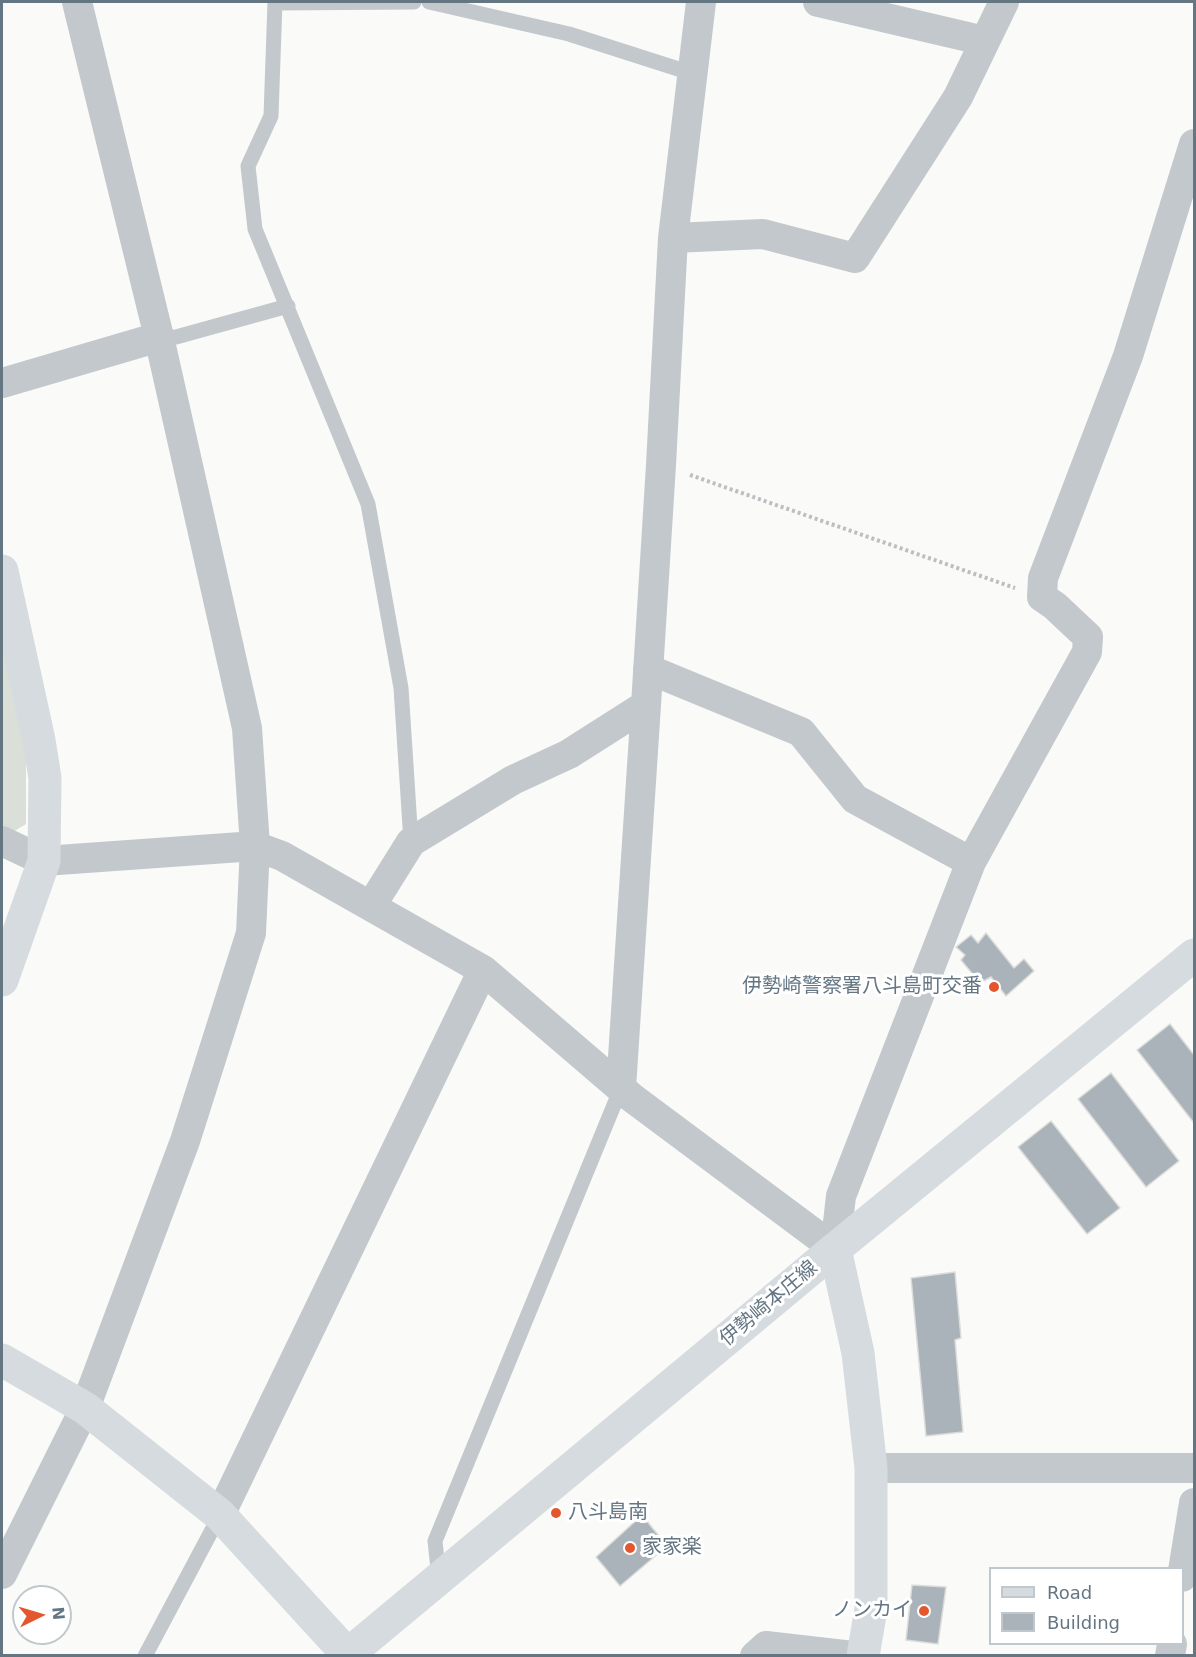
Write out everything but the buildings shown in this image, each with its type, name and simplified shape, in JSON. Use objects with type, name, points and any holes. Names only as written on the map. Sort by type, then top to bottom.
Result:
[{"type":"street","points":[[2,1574],[85,1408],[185,1141],[251,933],[255,846],[248,728],[159,337],[77,2]]},
{"type":"street","points":[[621,1088],[661,465],[673,238],[701,2]]},
{"type":"street","points":[[818,2],[985,41]]},
{"type":"street","points":[[673,238],[763,234],[855,258],[958,96],[1004,2]]},
{"type":"street","points":[[863,1656],[871,1609],[871,1468],[858,1353],[835,1250],[841,1196],[971,862],[1087,652],[1088,637],[1042,597],[1043,578],[1128,356],[1194,144]]},
{"type":"street","points":[[2,383],[159,337]]},
{"type":"street","points":[[2,571],[39,740],[45,778],[44,861],[2,980]]},
{"type":"street","points":[[648,669],[801,732],[855,799],[971,862]]},
{"type":"street","points":[[371,906],[411,842],[513,780],[569,754],[646,705]]},
{"type":"street","points":[[2,841],[44,861],[255,846],[282,856],[483,970],[621,1088],[835,1250]]},
{"type":"street","name":"伊勢崎本庄線","points":[[348,1655],[1194,955]]},
{"type":"street","points":[[220,1515],[483,970]]},
{"type":"street","points":[[2,1360],[85,1408],[220,1515],[348,1655]]},
{"type":"street","points":[[871,1468],[1194,1468]]},
{"type":"street","points":[[1184,1567],[1194,1503]]},
{"type":"street","points":[[755,1656],[766,1647],[853,1656]]},
{"type":"lane","points":[[411,842],[401,688],[368,504],[255,229],[248,166],[271,116],[275,2],[414,2]]},
{"type":"lane","points":[[429,2],[569,34],[694,74]]},
{"type":"lane","points":[[159,337],[176,337],[288,306]]},
{"type":"lane","points":[[439,1578],[435,1541],[621,1088]]},
{"type":"lane","points":[[145,1656],[220,1515]]},
{"type":"path","points":[[661,465],[1042,597]]},
{"type":"shaded area","points":[[2,642],[26,750],[26,824],[8,835],[2,832]]},
{"type":"place","name":"伊勢崎警察署八斗島町交番","points":[[994,987]]},
{"type":"place","name":"八斗島南","points":[[556,1513]]},
{"type":"place","name":"家家楽","points":[[630,1548]]},
{"type":"place","name":"ノンカイ","points":[[924,1611]]}]
